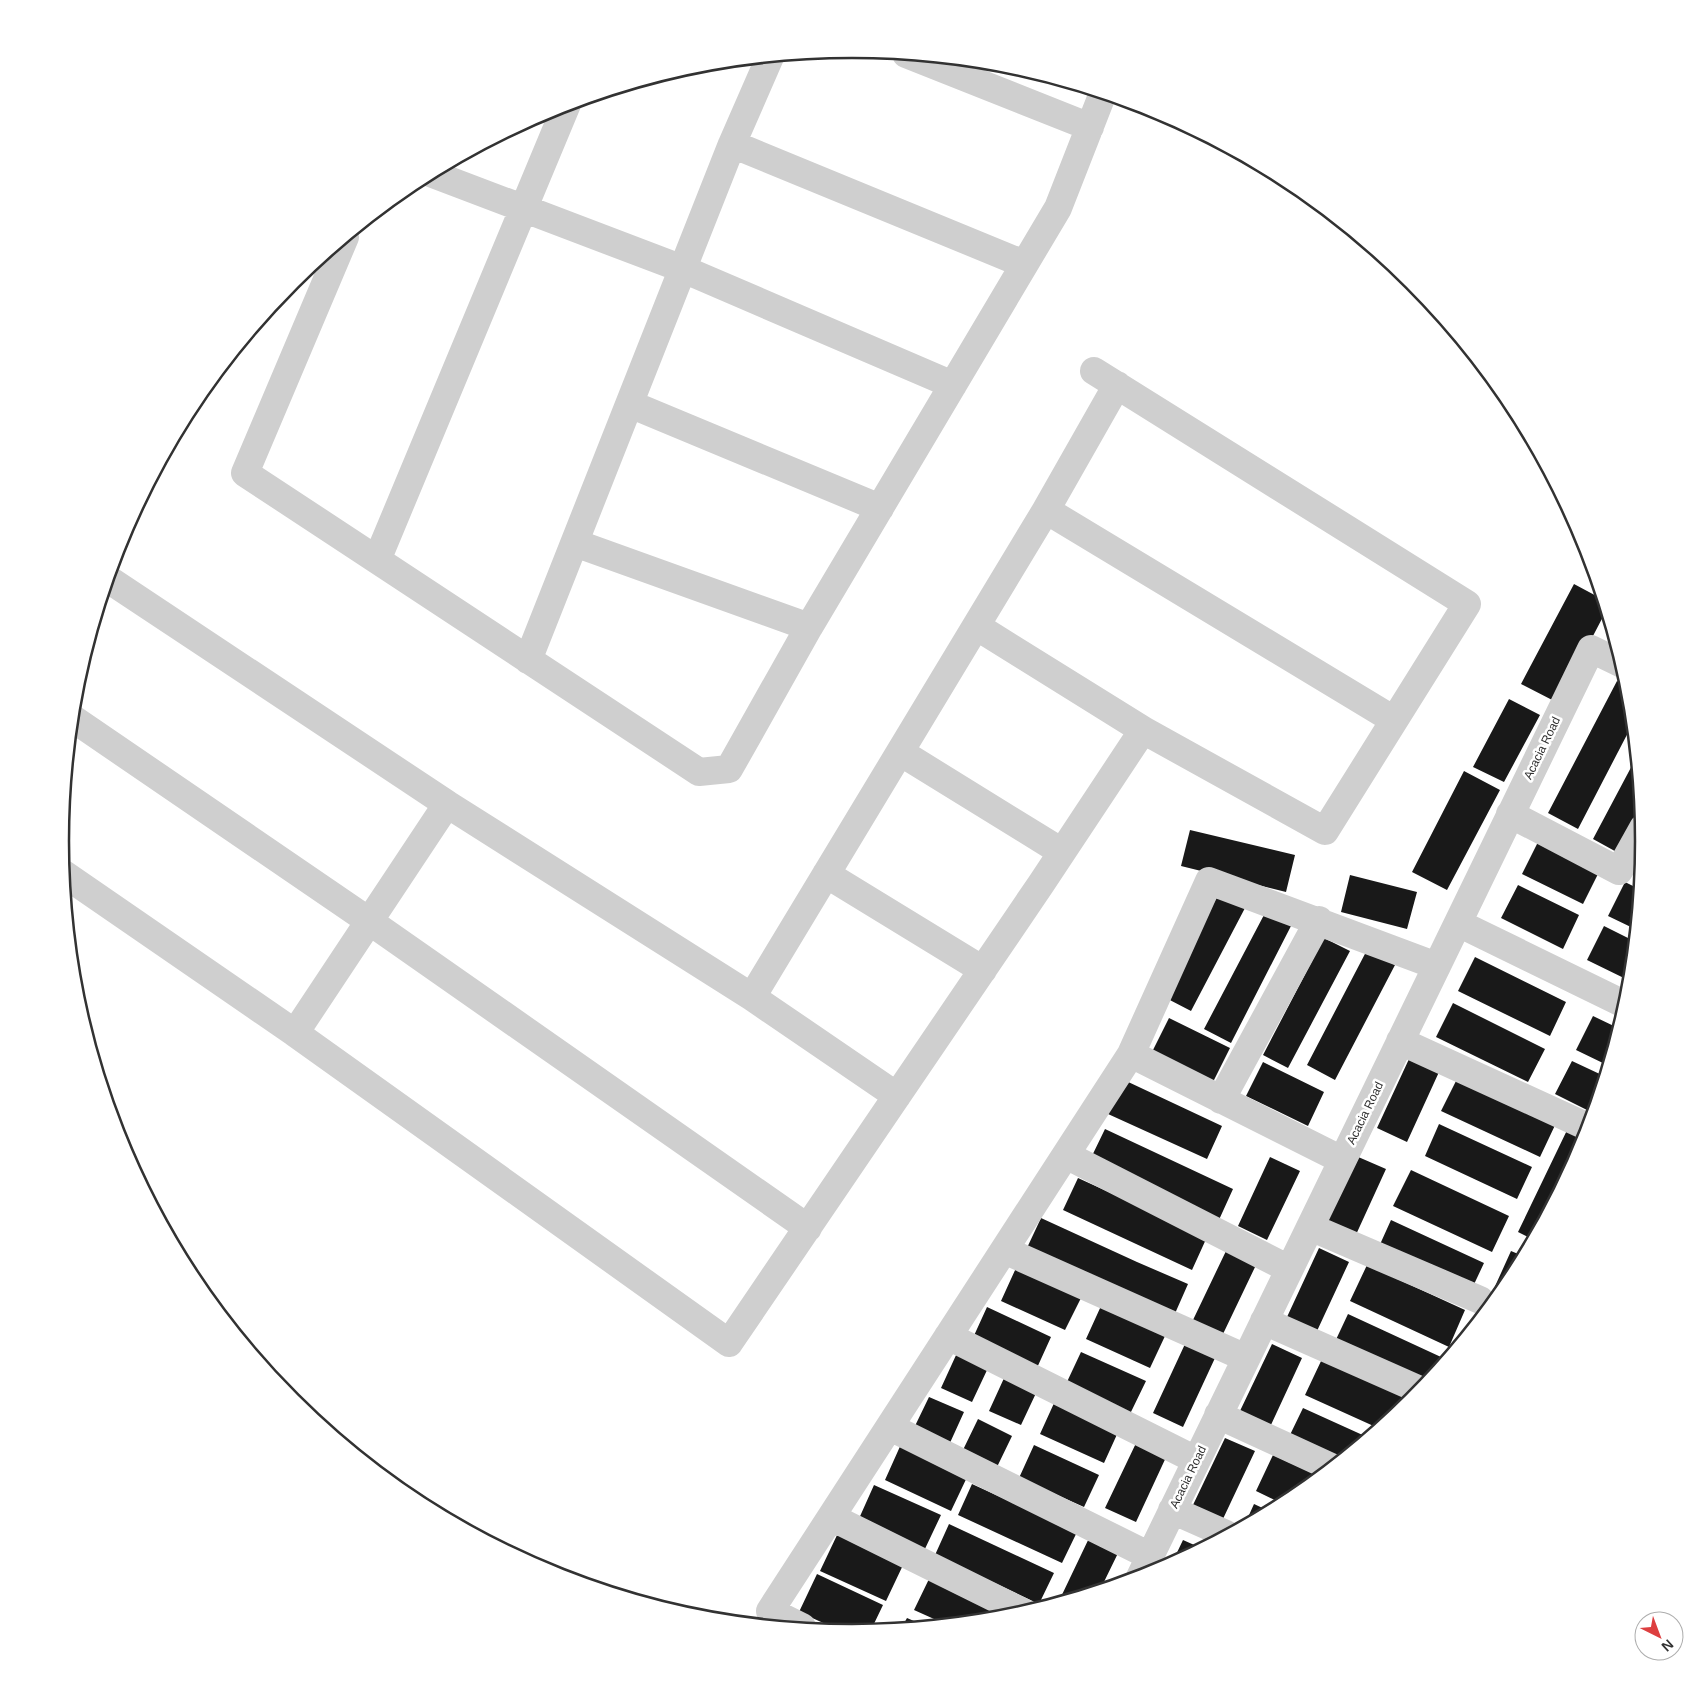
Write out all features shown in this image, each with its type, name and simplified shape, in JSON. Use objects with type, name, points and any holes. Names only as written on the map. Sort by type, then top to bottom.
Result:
[{"type":"street","points":[[924,61],[1090,127]]},
{"type":"street","points":[[528,660],[732,144],[768,62]]},
{"type":"street","points":[[340,249],[245,473],[699,772],[729,769],[809,627],[1058,208],[1101,98]]},
{"type":"street","points":[[377,560],[563,113]]},
{"type":"street","points":[[732,144],[1024,264]]},
{"type":"street","points":[[438,176],[683,269],[953,385]]},
{"type":"street","points":[[976,626],[1143,730],[1325,831],[1467,604],[1094,371]]},
{"type":"street","points":[[752,997],[1046,510],[1117,386]]},
{"type":"street","points":[[630,404],[880,508]]},
{"type":"street","points":[[1046,510],[1394,720]]},
{"type":"street","points":[[575,542],[809,627]]},
{"type":"street","points":[[113,583],[446,804],[752,997],[897,1096]]},
{"type":"street","name":"Acacia Road","points":[[1145,1566],[1591,649],[1613,660]]},
{"type":"street","points":[[78,722],[369,921],[808,1228]]},
{"type":"street","points":[[70,878],[295,1033],[729,1343],[983,970],[1143,730]]},
{"type":"street","points":[[900,752],[1062,852]]},
{"type":"street","points":[[295,1033],[446,804]]},
{"type":"street","points":[[1510,814],[1619,871],[1635,841]]},
{"type":"street","points":[[826,874],[983,970]]},
{"type":"street","points":[[789,1621],[770,1612],[1131,1054],[1209,881],[1319,920],[1437,966]]},
{"type":"street","points":[[1221,1100],[1319,920]]},
{"type":"street","points":[[1458,923],[1618,1001]]},
{"type":"street","points":[[1400,1041],[1581,1124]]},
{"type":"street","points":[[1131,1054],[1342,1160]]},
{"type":"street","points":[[1066,1155],[1289,1269]]},
{"type":"street","points":[[1310,1227],[1480,1300]]},
{"type":"street","points":[[1004,1250],[1246,1358]]},
{"type":"street","points":[[1264,1321],[1413,1387]]},
{"type":"street","points":[[948,1336],[1196,1460]]},
{"type":"street","points":[[1218,1415],[1326,1464]]},
{"type":"street","points":[[890,1426],[1145,1566]]},
{"type":"street","points":[[1172,1510],[1220,1531]]},
{"type":"street","points":[[831,1517],[1012,1606]]},
{"type":"building","points":[[1574,584],[1595,595],[1602,619],[1558,703],[1521,684]]},
{"type":"building","points":[[1617,681],[1618,682],[1627,734],[1578,829],[1548,813]]},
{"type":"building","points":[[1509,699],[1540,715],[1504,782],[1473,767]]},
{"type":"building","points":[[1631,768],[1635,832],[1622,855],[1593,839]]},
{"type":"building","points":[[1464,771],[1500,790],[1447,890],[1412,872]]},
{"type":"building","points":[[1190,830],[1295,855],[1286,892],[1181,866]]},
{"type":"building","points":[[1539,840],[1600,870],[1583,904],[1522,874]]},
{"type":"building","points":[[1350,875],[1417,892],[1407,929],[1341,912]]},
{"type":"building","points":[[1625,882],[1633,886],[1630,926],[1608,916]]},
{"type":"building","points":[[1518,885],[1579,915],[1563,949],[1501,918]]},
{"type":"building","points":[[1218,895],[1245,908],[1191,1011],[1164,997]]},
{"type":"building","points":[[1265,913],[1291,926],[1231,1043],[1204,1029]]},
{"type":"building","points":[[1604,926],[1628,938],[1623,977],[1587,960]]},
{"type":"building","points":[[1324,938],[1350,951],[1288,1068],[1263,1055]]},
{"type":"building","points":[[1367,950],[1395,965],[1335,1080],[1307,1065]]},
{"type":"building","points":[[1475,957],[1566,1002],[1550,1036],[1458,991]]},
{"type":"building","points":[[1453,1003],[1545,1049],[1528,1082],[1436,1037]]},
{"type":"building","points":[[1593,1016],[1612,1025],[1602,1063],[1576,1050]]},
{"type":"building","points":[[1169,1018],[1230,1048],[1213,1082],[1152,1052]]},
{"type":"building","points":[[1409,1059],[1439,1072],[1407,1142],[1377,1128]]},
{"type":"building","points":[[1572,1061],[1599,1073],[1586,1110],[1555,1094]]},
{"type":"building","points":[[1263,1062],[1324,1092],[1308,1126],[1246,1096]]},
{"type":"building","points":[[1459,1075],[1557,1121],[1540,1157],[1441,1111]]},
{"type":"building","points":[[1124,1080],[1222,1126],[1207,1159],[1108,1114]]},
{"type":"building","points":[[1439,1124],[1532,1167],[1517,1199],[1425,1156]]},
{"type":"building","points":[[1570,1124],[1579,1128],[1554,1187],[1530,1232],[1527,1237],[1518,1232]]},
{"type":"building","points":[[1105,1129],[1233,1189],[1218,1222],[1089,1162]]},
{"type":"building","points":[[1356,1156],[1386,1169],[1354,1239],[1323,1225]]},
{"type":"building","points":[[1270,1157],[1300,1171],[1267,1240],[1238,1226]]},
{"type":"building","points":[[1411,1170],[1509,1216],[1492,1252],[1393,1206]]},
{"type":"building","points":[[1078,1178],[1207,1237],[1192,1270],[1063,1210]]},
{"type":"building","points":[[1041,1218],[1188,1284],[1173,1318],[1026,1250]]},
{"type":"building","points":[[1391,1220],[1484,1263],[1469,1295],[1377,1251]]},
{"type":"building","points":[[1319,1248],[1349,1262],[1317,1331],[1287,1317]]},
{"type":"building","points":[[1226,1251],[1256,1265],[1223,1334],[1193,1320]]},
{"type":"building","points":[[1511,1251],[1517,1253],[1503,1276],[1494,1288]]},
{"type":"building","points":[[1367,1265],[1465,1310],[1449,1347],[1350,1301]]},
{"type":"building","points":[[1016,1268],[1081,1298],[1065,1330],[1001,1301]]},
{"type":"building","points":[[1101,1306],[1165,1336],[1150,1368],[1086,1339]]},
{"type":"building","points":[[987,1307],[1051,1337],[1036,1370],[972,1340]]},
{"type":"building","points":[[1348,1314],[1441,1357],[1415,1384],[1333,1346]]},
{"type":"building","points":[[1185,1344],[1215,1358],[1183,1427],[1153,1413]]},
{"type":"building","points":[[1272,1344],[1302,1358],[1270,1427],[1239,1413]]},
{"type":"building","points":[[1081,1352],[1146,1381],[1130,1414],[1066,1384]]},
{"type":"building","points":[[957,1353],[988,1368],[972,1402],[941,1388]]},
{"type":"building","points":[[1322,1359],[1404,1396],[1372,1425],[1305,1395]]},
{"type":"building","points":[[1005,1376],[1037,1391],[1021,1425],[989,1411]]},
{"type":"building","points":[[929,1397],[964,1412],[949,1445],[914,1428]]},
{"type":"building","points":[[1055,1401],[1119,1430],[1104,1463],[1040,1434]]},
{"type":"building","points":[[1303,1408],[1361,1435],[1332,1460],[1288,1439]]},
{"type":"building","points":[[978,1419],[1012,1436],[997,1467],[962,1452]]},
{"type":"building","points":[[1225,1438],[1255,1451],[1222,1521],[1192,1507]]},
{"type":"building","points":[[1138,1439],[1168,1453],[1136,1522],[1105,1508]]},
{"type":"building","points":[[902,1442],[969,1473],[951,1511],[885,1480]]},
{"type":"building","points":[[1034,1445],[1099,1475],[1084,1507],[1019,1478]]},
{"type":"building","points":[[1273,1455],[1313,1473],[1274,1500],[1256,1491]]},
{"type":"building","points":[[972,1484],[1077,1532],[1062,1563],[958,1515]]},
{"type":"building","points":[[874,1485],[941,1515],[923,1553],[857,1523]]},
{"type":"building","points":[[1254,1504],[1262,1508],[1249,1515]]},
{"type":"building","points":[[949,1524],[1054,1573],[1041,1600],[1034,1602],[935,1555]]},
{"type":"building","points":[[838,1533],[904,1563],[886,1601],[820,1571]]},
{"type":"building","points":[[1091,1534],[1121,1547],[1104,1582],[1062,1595]]},
{"type":"building","points":[[1183,1540],[1194,1545],[1177,1553]]},
{"type":"building","points":[[817,1574],[883,1605],[874,1623],[823,1623],[799,1612]]},
{"type":"building","points":[[929,1579],[992,1610],[934,1619],[914,1610]]},
{"type":"building","points":[[907,1618],[914,1621],[905,1622]]}]
